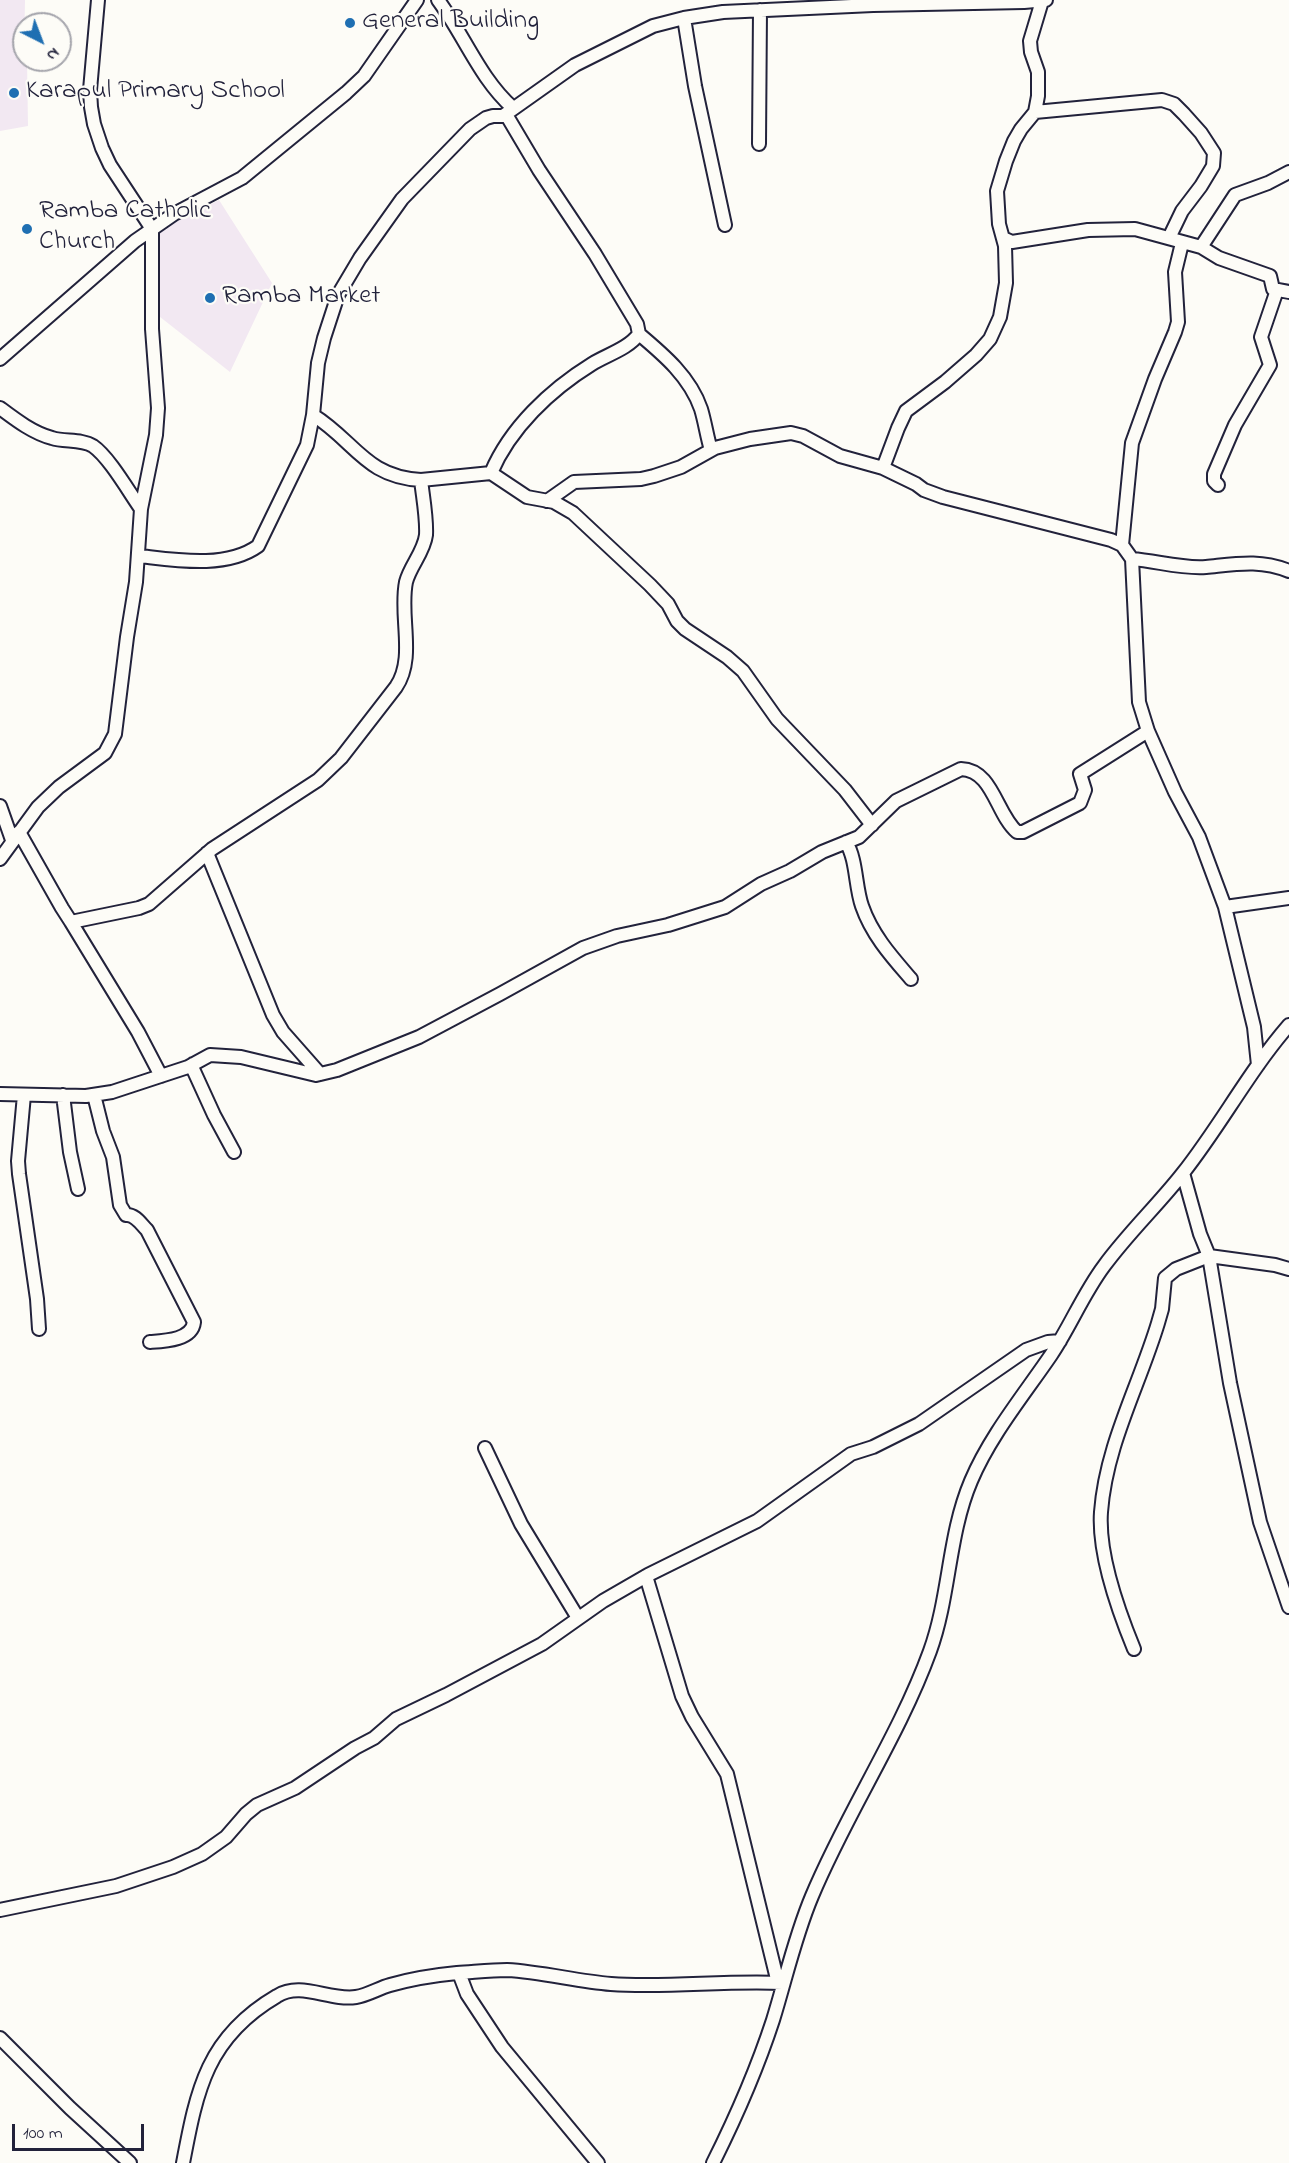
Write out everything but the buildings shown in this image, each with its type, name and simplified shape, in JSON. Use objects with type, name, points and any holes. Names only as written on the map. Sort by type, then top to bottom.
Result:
[{"type":"street","points":[[0,859],[47,797],[100,757],[111,744],[118,718],[139,556],[141,508],[158,422],[152,320],[152,229],[110,165],[94,124],[90,90],[98,0]]},
{"type":"street","points":[[0,359],[126,248],[174,214],[225,189],[250,173],[346,93],[364,76],[417,0]]},
{"type":"street","points":[[438,0],[508,112],[509,118],[538,170],[595,254],[637,324],[639,334],[669,360],[690,386],[701,411],[711,450]]},
{"type":"street","points":[[139,556],[184,561],[214,561],[244,553],[258,546],[307,446],[314,415],[318,363],[338,295],[389,215],[427,171],[476,124],[508,112],[585,59],[653,26],[684,18],[723,12],[873,2],[1044,0],[1030,41],[1038,72],[1035,112],[1014,141],[997,191],[998,215],[1005,246],[1006,283],[1000,317],[983,347],[966,365],[906,411],[884,468]]},
{"type":"street","points":[[759,144],[760,10]]},
{"type":"street","points":[[684,18],[695,86],[725,225]]},
{"type":"street","points":[[1035,112],[1162,100],[1174,104],[1210,144],[1215,159],[1201,186],[1182,211],[1169,238]]},
{"type":"street","points":[[1201,247],[1235,195],[1268,183],[1289,172]]},
{"type":"street","points":[[1003,238],[1012,242],[1088,230],[1135,229],[1201,247],[1219,258],[1270,276],[1274,289],[1283,291],[1261,338],[1270,365],[1231,435],[1214,474],[1214,481],[1218,485]]},
{"type":"street","points":[[1122,545],[1132,443],[1178,322],[1175,272],[1182,243]]},
{"type":"street","points":[[490,473],[507,443],[541,404],[576,375],[627,345],[639,334]]},
{"type":"street","points":[[0,408],[40,434],[94,447],[106,459],[141,508]]},
{"type":"street","points":[[314,415],[372,465],[397,476],[421,480],[490,473],[527,497],[560,505],[578,517],[668,604],[677,621],[685,629],[738,666],[752,681],[777,719],[840,784],[872,825]]},
{"type":"street","points":[[547,501],[574,482],[629,480],[654,476],[681,467],[711,450],[750,439],[791,433],[803,436],[840,456],[884,468],[924,490],[943,497],[1078,531],[1122,545],[1132,560],[1139,702],[1148,731],[1199,837],[1225,907],[1254,1028],[1258,1065]]},
{"type":"street","points":[[71,922],[145,906],[207,853],[318,780],[341,758],[400,680],[405,663],[405,586],[409,572],[425,541],[426,533],[421,480]]},
{"type":"street","points":[[1132,560],[1206,567],[1248,562],[1289,570]]},
{"type":"street","points":[[0,1094],[94,1095],[125,1089],[193,1064],[206,1056],[224,1055],[320,1074],[419,1037],[589,945],[686,920],[725,907],[761,884],[790,871],[822,852],[858,837],[902,798],[961,769],[978,774],[984,780],[1006,820],[1015,831],[1023,832],[1080,803],[1085,790],[1080,774],[1148,731]]},
{"type":"street","points":[[0,806],[16,836],[138,1032],[160,1076]]},
{"type":"street","points":[[846,842],[851,854],[862,906],[874,932],[911,979]]},
{"type":"street","points":[[207,853],[273,1015],[283,1032],[320,1074]]},
{"type":"street","points":[[1225,907],[1289,898]]},
{"type":"street","points":[[713,2163],[753,2073],[773,2019],[781,1983],[814,1891],[911,1696],[931,1649],[942,1609],[958,1521],[972,1479],[990,1445],[1060,1341],[1104,1266],[1183,1173],[1258,1065],[1289,1025]]},
{"type":"street","points":[[193,1064],[193,1069],[214,1115],[234,1152]]},
{"type":"street","points":[[24,1095],[18,1174],[37,1299],[39,1329]]},
{"type":"street","points":[[63,1095],[70,1152],[78,1189]]},
{"type":"street","points":[[94,1095],[103,1131],[113,1157],[120,1205],[126,1215],[137,1219],[147,1230],[194,1322],[192,1329],[185,1335],[150,1342]]},
{"type":"street","points":[[1183,1173],[1200,1234],[1209,1256],[1230,1383],[1260,1522],[1289,1607]]},
{"type":"street","points":[[1134,1649],[1114,1590],[1102,1539],[1101,1513],[1107,1472],[1119,1430],[1158,1323],[1166,1278],[1176,1269],[1209,1256],[1289,1269]]},
{"type":"street","points":[[0,1910],[116,1886],[172,1868],[202,1854],[226,1837],[257,1805],[304,1782],[374,1738],[396,1719],[542,1644],[578,1618],[646,1576],[757,1521],[851,1454],[873,1447],[919,1424],[1026,1350],[1060,1341]]},
{"type":"street","points":[[484,1448],[520,1524],[578,1618]]},
{"type":"street","points":[[646,1576],[682,1696],[692,1718],[727,1774],[781,1983]]},
{"type":"street","points":[[183,2163],[204,2076],[214,2057],[231,2033],[262,2005],[288,1990],[299,1989],[335,1997],[357,1997],[400,1983],[459,1973],[506,1970],[620,1984],[781,1983]]},
{"type":"street","points":[[459,1973],[467,1994],[502,2047],[598,2163]]},
{"type":"street","points":[[0,2038],[76,2114],[130,2163]]},
{"type":"shaded area","name":"Karapul Primary School","points":[[0,0],[25,0],[25,12],[12,12],[12,72],[27,72],[28,126],[0,131]]},
{"type":"shaded area","name":"Ramba Market","points":[[219,200],[272,283],[230,372],[155,313],[155,232]]},
{"type":"place","name":"General Building","points":[[350,23]]},
{"type":"place","name":"Karapul Primary School","points":[[14,93]]},
{"type":"place","name":"Ramba Catholic Church","points":[[27,229]]},
{"type":"place","name":"Ramba Market","points":[[210,298]]}]
